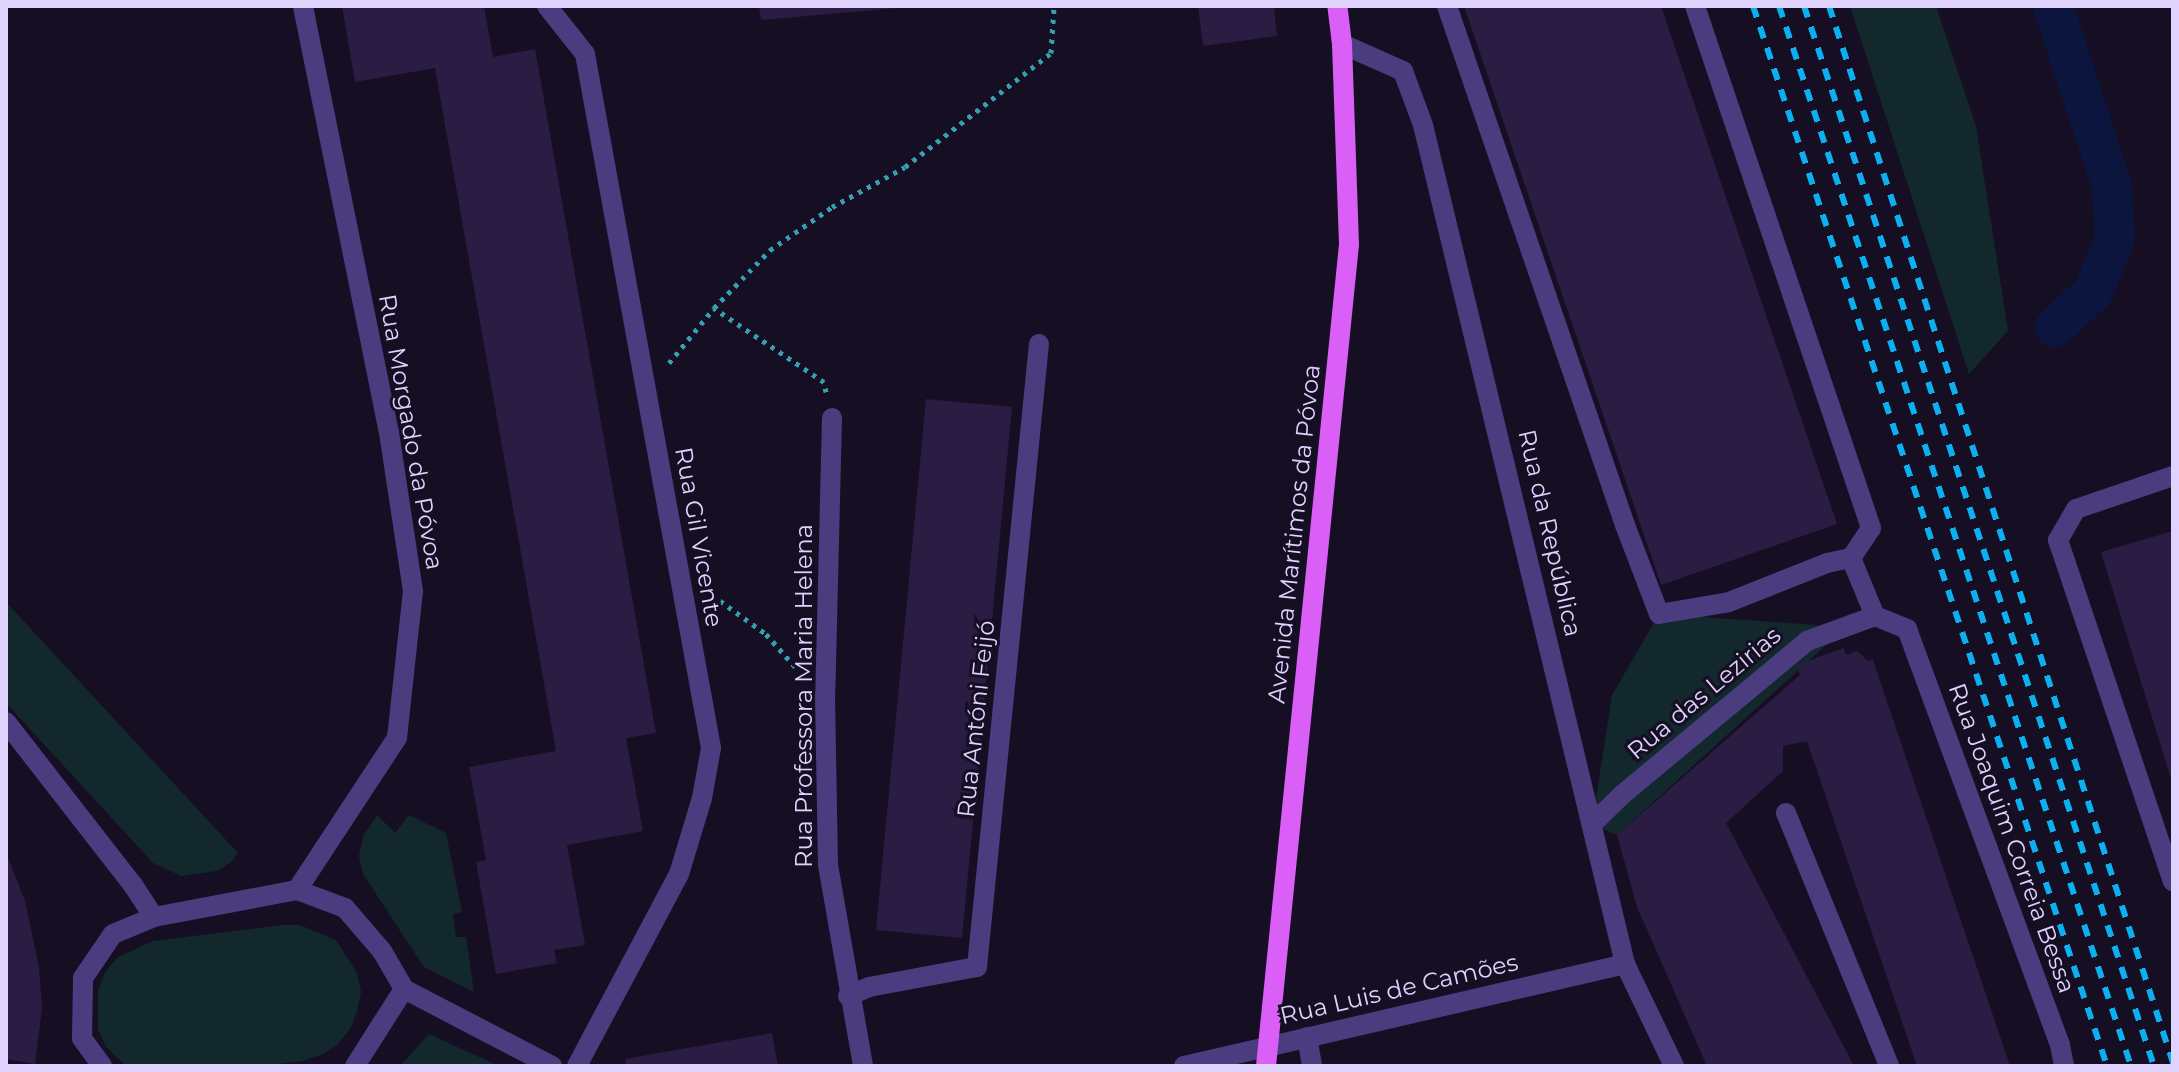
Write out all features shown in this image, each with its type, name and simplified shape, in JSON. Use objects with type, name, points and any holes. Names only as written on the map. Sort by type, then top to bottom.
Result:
[{"type":"main road","name":"Avenida Marítimos da Póvoa","points":[[1268,1056],[1349,244],[1342,44],[1337,6]]},
{"type":"street","name":"Rua Morgado da Póvoa","points":[[297,890],[397,738],[413,591],[389,433],[303,6]]},
{"type":"street","name":"Rua Gil Vicente","points":[[547,6],[585,54],[711,748],[702,798],[679,874],[577,1066]]},
{"type":"street","points":[[1447,6],[1619,511],[1659,614],[1729,602],[1827,563],[1851,558],[1871,528],[1695,6]]},
{"type":"street","name":"Rua da República","points":[[1342,44],[1403,71],[1423,125],[1625,964],[1674,1066]]},
{"type":"street","name":"Rua Antóni Feijó","points":[[848,996],[869,987],[977,967],[1039,344]]},
{"type":"street","name":"Rua Professora Maria Helena","points":[[832,418],[825,695],[828,865],[848,996],[863,1066]]},
{"type":"street","points":[[2173,476],[2076,509],[2058,540],[2173,881]]},
{"type":"street","points":[[1851,558],[1875,616]]},
{"type":"street","name":"Rua das Lezirias","points":[[1592,824],[1623,794],[1807,641],[1875,616]]},
{"type":"street","name":"Rua Joaquim Correia Bessa","points":[[1875,616],[1907,629],[2060,1045],[2064,1066]]},
{"type":"street","points":[[6,722],[133,885],[154,917]]},
{"type":"street","points":[[1786,813],[1889,1066]]},
{"type":"street","points":[[102,1066],[82,1038],[83,978],[113,934],[154,917],[297,890],[345,908],[382,951],[404,989],[552,1066]]},
{"type":"street","name":"Rua Luis de Camões","points":[[1184,1066],[1268,1056],[1307,1037],[1625,964]]},
{"type":"street","points":[[355,1066],[404,989]]},
{"type":"street","points":[[1307,1037],[1312,1066]]},
{"type":"path","points":[[646,387],[683,348],[714,308],[770,250],[832,207],[905,167],[1051,53],[1054,6]]},
{"type":"path","points":[[714,308],[824,382],[832,418]]},
{"type":"path","points":[[679,571],[766,634],[825,695]]},
{"type":"green space","points":[[1850,6],[1936,6],[1976,126],[2008,331],[1969,374]]},
{"type":"green space","points":[[6,602],[238,853],[231,862],[217,871],[181,876],[153,863],[6,703]]},
{"type":"green space","points":[[1659,614],[1846,627],[1617,835],[1592,824],[1612,695]]},
{"type":"green space","points":[[377,815],[395,833],[409,815],[446,833],[462,912],[453,914],[456,937],[466,937],[474,992],[424,967],[363,874],[359,856],[363,836]]},
{"type":"green space","points":[[300,925],[336,940],[357,973],[361,992],[357,1012],[350,1029],[337,1045],[321,1055],[302,1061],[262,1066],[126,1066],[106,1047],[98,1029],[98,991],[105,972],[118,957],[153,941]]},
{"type":"green space","points":[[429,1034],[499,1066],[400,1066]]},
{"type":"building","points":[[342,6],[484,6],[493,57],[535,49],[656,733],[626,738],[643,831],[567,845],[585,945],[554,950],[557,963],[496,974],[476,862],[486,860],[469,767],[556,751],[435,68],[355,82]]},
{"type":"building","points":[[759,6],[897,6],[897,8],[761,20]]},
{"type":"building","points":[[1198,6],[1274,6],[1277,36],[1203,46]]},
{"type":"building","points":[[1464,6],[1661,6],[1837,524],[1661,585]]},
{"type":"building","points":[[926,399],[1012,407],[962,938],[876,930]]},
{"type":"building","points":[[2173,531],[2173,782],[2172,782],[2101,552]]},
{"type":"building","points":[[1844,648],[1846,655],[1857,651],[1868,661],[1873,660],[2010,1066],[1917,1066],[1807,741],[1783,746],[1783,771],[1726,823],[1854,1066],[1707,1066],[1637,907],[1617,835],[1800,675],[1796,665]]},
{"type":"building","points":[[6,853],[25,901],[39,967],[42,1008],[35,1064],[6,1059]]},
{"type":"building","points":[[772,1033],[778,1066],[626,1066],[625,1059]]},
{"type":"waterway","points":[[2053,6],[2112,187],[2115,239],[2093,292],[2055,327]]},
{"type":"railway","points":[[1753,6],[2107,1066]]},
{"type":"railway","points":[[1779,6],[2131,1066]]},
{"type":"railway","points":[[1804,6],[2154,1066]]},
{"type":"railway","points":[[1829,6],[2173,1063]]}]
